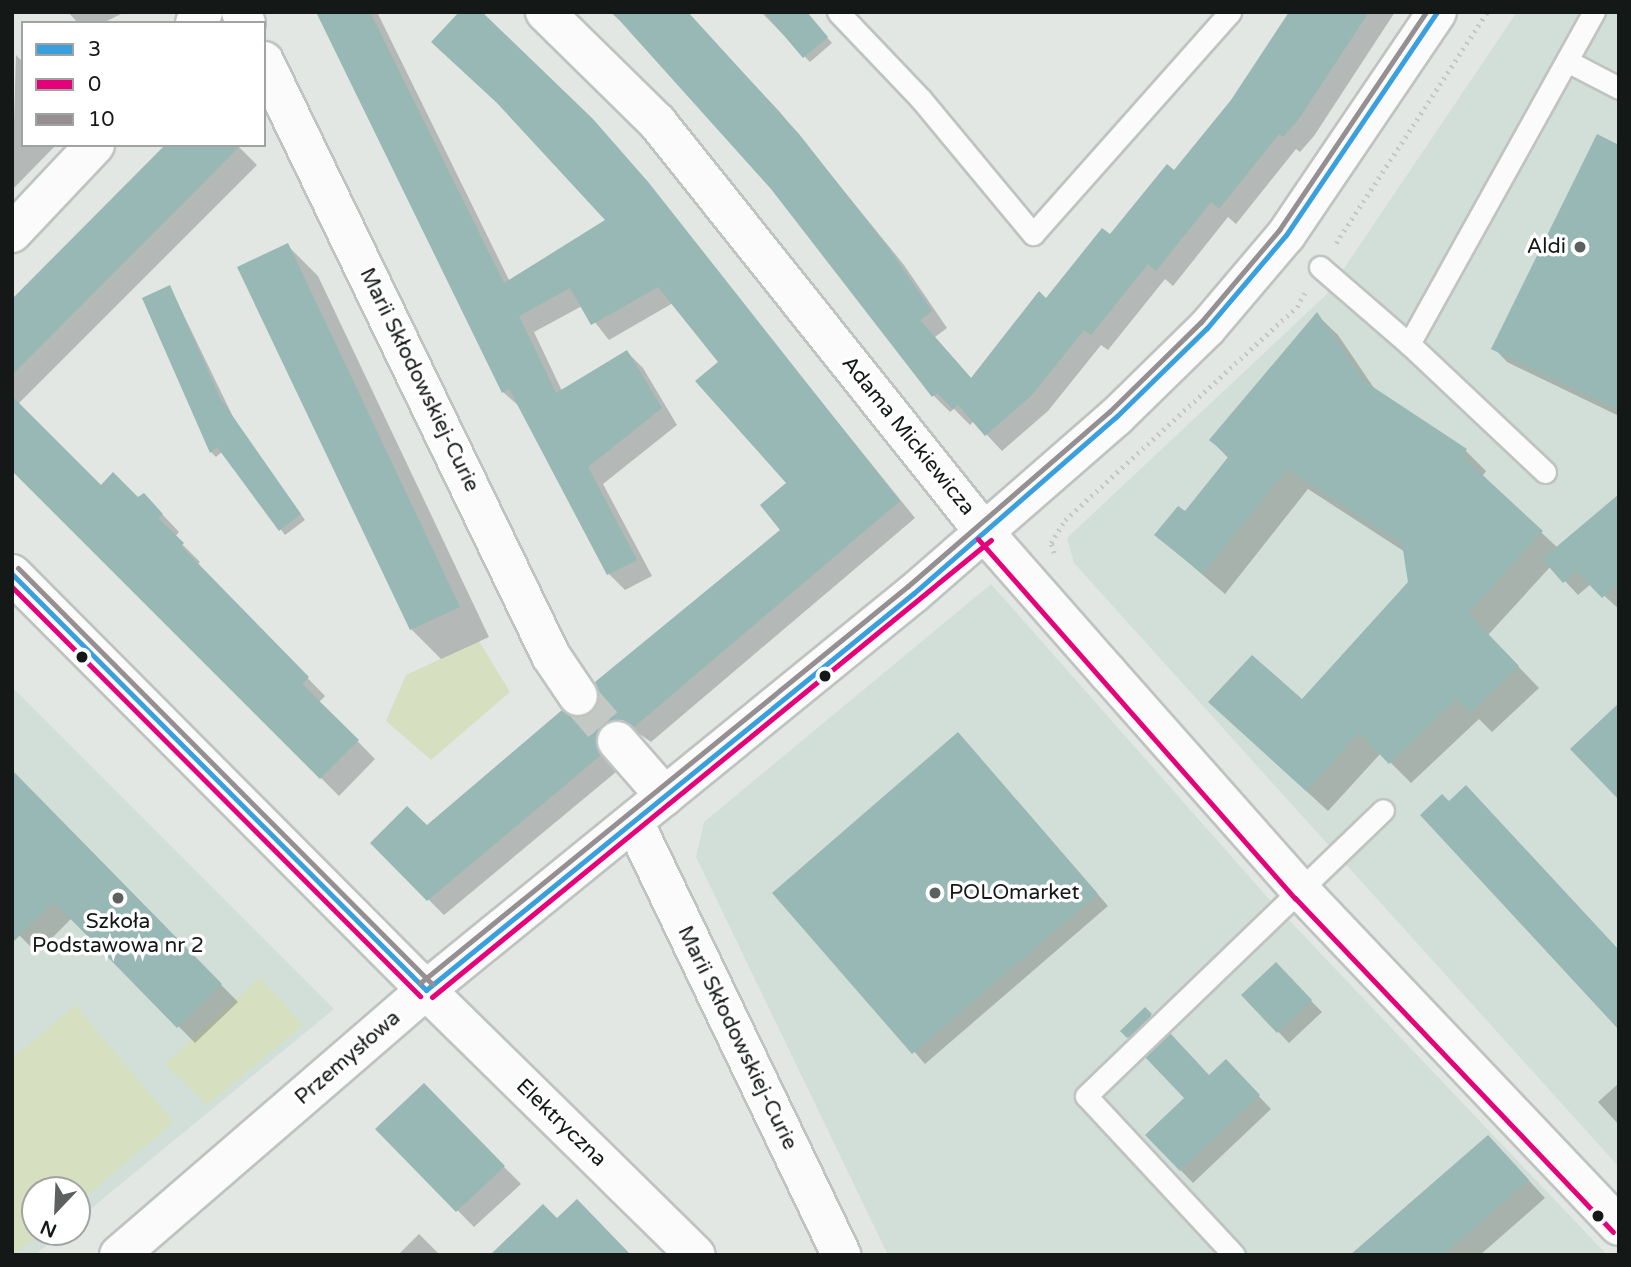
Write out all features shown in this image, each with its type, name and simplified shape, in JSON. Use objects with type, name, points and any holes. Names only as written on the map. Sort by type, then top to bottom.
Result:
[{"type":"street","name":"Adama Mickiewicza","points":[[545,12],[657,122],[985,533],[1302,892],[1619,1226]]},
{"type":"street","name":"Przemysłowa","points":[[119,1255],[426,990],[985,533],[1116,417],[1207,328],[1286,235],[1437,12]]},
{"type":"street","name":"Marii Skłodowskiej-Curie","points":[[266,65],[551,656],[578,696]]},
{"type":"street","points":[[12,233],[93,147]]},
{"type":"street","name":"Elektryczna","points":[[12,574],[426,990],[696,1255]]},
{"type":"street","points":[[617,741],[665,796]]},
{"type":"street","name":"Marii Skłodowskiej-Curie","points":[[634,822],[841,1255]]},
{"type":"lane","points":[[838,12],[920,98],[1033,234],[1230,12]]},
{"type":"lane","points":[[1409,344],[1594,12]]},
{"type":"lane","points":[[1567,61],[1619,88]]},
{"type":"lane","points":[[1320,267],[1409,344],[1545,472]]},
{"type":"lane","points":[[1234,1255],[1086,1096],[1302,892],[1383,810]]},
{"type":"shaded area","points":[[1517,12],[1619,12],[1619,1167],[1074,563],[1067,538],[1326,295]]},
{"type":"shaded area","points":[[991,584],[1268,898],[1607,1255],[888,1255],[696,857],[704,822]]},
{"type":"shaded area","name":"Szkoła Podstawowa nr 2","points":[[12,687],[334,1009],[91,1209],[91,1176],[21,1176],[21,1246],[46,1246],[35,1255],[12,1255]]},
{"type":"green space","points":[[479,641],[510,692],[431,760],[386,721],[406,675]]},
{"type":"green space","points":[[260,977],[303,1025],[207,1105],[165,1064]]},
{"type":"green space","points":[[75,1005],[174,1122],[91,1191],[91,1176],[21,1176],[21,1246],[24,1246],[12,1255],[12,1058]]},
{"type":"building","points":[[316,12],[370,12],[504,283],[605,220],[497,103],[431,42],[459,12],[482,12],[593,119],[649,183],[900,501],[634,727],[623,720],[603,724],[596,735],[601,755],[427,901],[370,843],[407,806],[427,825],[562,710],[579,718],[591,714],[600,695],[595,682],[780,530],[760,505],[786,483],[695,381],[718,362],[658,287],[591,325],[570,288],[519,316],[556,393],[627,350],[662,408],[588,467],[637,560],[607,575],[509,389],[502,393]]},
{"type":"building","points":[[612,12],[688,12],[799,134],[888,247],[932,311],[920,320],[971,378],[1039,291],[1046,298],[1102,228],[1110,234],[1167,164],[1174,170],[1231,100],[1289,12],[1369,12],[1298,120],[1283,137],[1279,134],[1219,209],[1211,202],[1156,271],[1148,264],[1091,335],[1084,330],[1032,395],[985,436],[958,405],[953,409],[937,393],[932,397],[771,189]]},
{"type":"building","points":[[764,12],[807,12],[828,37],[803,58]]},
{"type":"building","name":"Aldi","points":[[1597,134],[1619,145],[1619,410],[1491,349]]},
{"type":"building","points":[[163,147],[239,147],[12,375],[12,299]]},
{"type":"building","points":[[288,243],[460,607],[410,630],[237,267]]},
{"type":"building","points":[[170,285],[220,398],[301,514],[279,531],[217,447],[210,453],[142,298]]},
{"type":"building","points":[[1317,312],[1364,381],[1467,449],[1462,456],[1543,531],[1468,613],[1519,666],[1470,713],[1457,699],[1389,764],[1359,733],[1306,791],[1208,702],[1252,655],[1302,699],[1408,582],[1402,544],[1287,469],[1203,574],[1154,535],[1178,506],[1185,511],[1229,456],[1209,440]]},
{"type":"building","points":[[12,396],[101,485],[113,472],[138,497],[144,493],[163,514],[158,518],[184,543],[181,546],[309,677],[302,684],[359,740],[320,779],[12,471]]},
{"type":"building","points":[[1619,494],[1619,583],[1602,598],[1576,571],[1563,583],[1542,559]]},
{"type":"building","points":[[1619,703],[1619,800],[1570,749]]},
{"type":"building","name":"POLOmarket","points":[[958,732],[1098,894],[912,1054],[772,893]]},
{"type":"building","points":[[12,770],[222,984],[177,1028],[54,902],[12,943]]},
{"type":"building","points":[[1466,785],[1619,950],[1619,1030],[1420,815],[1442,794],[1449,801]]},
{"type":"building","points":[[1276,962],[1312,1000],[1277,1033],[1241,995]]},
{"type":"building","points":[[1145,1007],[1152,1014],[1127,1038],[1120,1031]]},
{"type":"building","points":[[1170,1033],[1209,1075],[1226,1059],[1260,1095],[1180,1171],[1145,1135],[1184,1098],[1145,1057]]},
{"type":"building","points":[[424,1083],[505,1166],[456,1212],[375,1129]]},
{"type":"building","points":[[1488,1135],[1529,1180],[1443,1255],[1350,1255]]},
{"type":"building","points":[[577,1199],[631,1255],[490,1255],[543,1204],[557,1218]]},
{"type":"tunnel","points":[[578,696],[617,741]]},
{"type":"transit line","name":"10","points":[[420,983],[908,586],[1110,411],[1201,322],[1279,230],[1426,12]]},
{"type":"transit line","name":"3","points":[[426,990],[914,593],[1116,417],[1207,328],[1286,235],[1437,12]]},
{"type":"transit line","name":"0","points":[[978,539],[1295,898],[1613,1232]]},
{"type":"transit line","name":"0","points":[[432,997],[991,540]]},
{"type":"transit line","name":"10","points":[[18,568],[432,984]]},
{"type":"transit line","name":"3","points":[[12,574],[426,990]]},
{"type":"transit line","name":"0","points":[[12,587],[420,996]]},
{"type":"place","name":"Aldi","points":[[1580,247]]},
{"type":"place","name":"POLOmarket","points":[[935,893]]},
{"type":"place","name":"Szkoła Podstawowa nr 2","points":[[118,898]]}]
